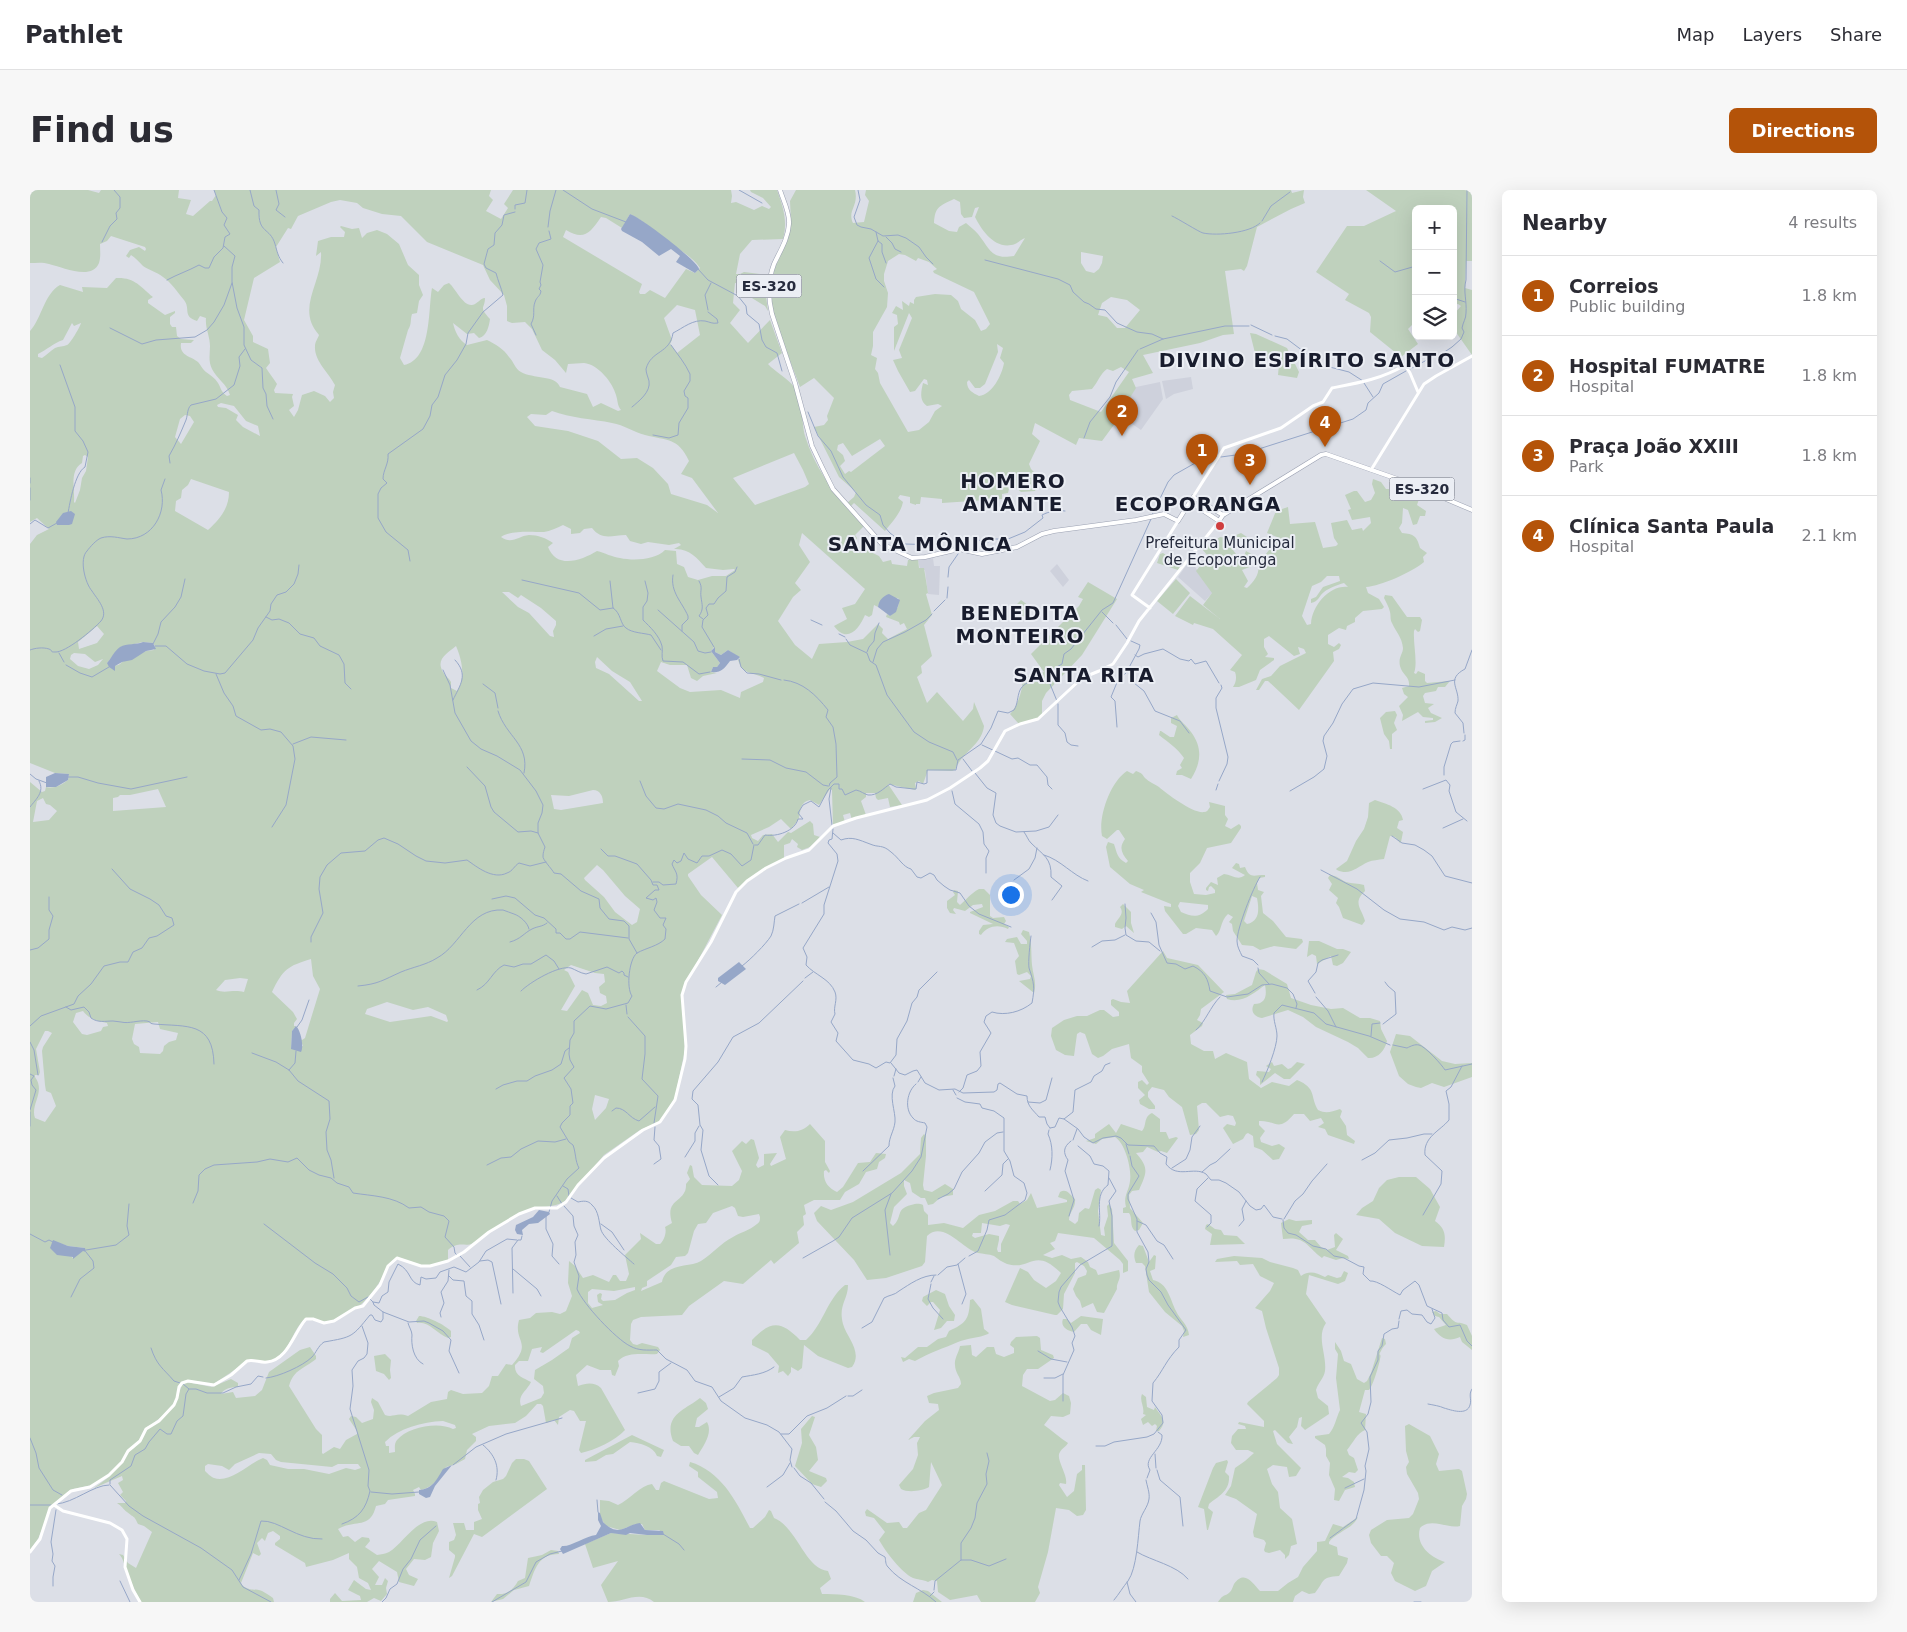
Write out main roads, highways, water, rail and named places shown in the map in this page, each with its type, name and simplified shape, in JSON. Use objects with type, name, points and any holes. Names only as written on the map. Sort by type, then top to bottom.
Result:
[{"type":"main road","name":"ES-320","points":[[780,190],[789,223],[787,237],[773,266],[769,284],[770,303],[812,446],[833,489],[878,541],[912,558],[925,558],[960,550],[982,554],[1017,547],[1054,530],[1159,516],[1171,518],[1178,522]]},
{"type":"main road","points":[[30,1552],[40,1539],[50,1508],[71,1491],[90,1487],[109,1475],[122,1462],[128,1451],[140,1441],[146,1429],[159,1421],[174,1405],[178,1398],[178,1389],[182,1384],[188,1381],[214,1385],[231,1375],[247,1361],[265,1362],[274,1360],[296,1337],[306,1319],[313,1319],[324,1323],[334,1321],[355,1308],[362,1306],[380,1285],[388,1266],[396,1258],[421,1266],[430,1266],[448,1261],[464,1252],[489,1232],[519,1214],[535,1208],[557,1208],[566,1202],[578,1185],[604,1158],[642,1130],[660,1122],[676,1100],[685,1059],[686,1046],[682,995],[686,982],[711,942],[736,892],[747,881],[786,858],[810,850],[833,826],[856,818],[927,800],[950,788],[988,761],[1005,731],[1038,719],[1082,678],[1110,666],[1127,644],[1139,620],[1223,515],[1321,455],[1330,455],[1371,470],[1418,392],[1429,380],[1472,356]]},
{"type":"main road","points":[[1150,608],[1132,595],[1224,448],[1281,428],[1313,406],[1323,402],[1332,388],[1374,380],[1407,367],[1418,392]]},
{"type":"main road","name":"ES-320","points":[[1371,470],[1472,510]]},
{"type":"main road","points":[[1193,497],[1223,515]]},
{"type":"main road","points":[[1190,502],[1219,521]]},
{"type":"main road","points":[[54,1505],[57,1509],[110,1523],[122,1530],[127,1539],[125,1567],[133,1590],[140,1602]]},
{"type":"water","points":[[630,214],[668,239],[689,257],[699,269],[695,273],[676,262],[680,256],[671,249],[659,256],[642,242],[622,231],[621,229]]},
{"type":"water","points":[[71,511],[75,514],[72,524],[57,525],[56,522],[63,513]]},
{"type":"water","points":[[889,594],[900,600],[896,612],[890,616],[878,607],[879,602]]},
{"type":"water","points":[[143,642],[153,643],[156,649],[146,651],[132,660],[122,662],[115,666],[115,671],[109,667],[107,663],[120,647]]},
{"type":"water","points":[[715,647],[715,652],[721,655],[728,650],[740,657],[737,660],[730,661],[720,671],[711,672],[713,667],[717,667],[720,663],[711,651]]},
{"type":"water","points":[[55,773],[69,774],[68,780],[56,787],[46,787],[46,777]]},
{"type":"water","points":[[739,962],[746,969],[725,985],[718,981],[718,978]]},
{"type":"water","points":[[296,1026],[302,1039],[301,1052],[291,1049],[292,1031]]},
{"type":"water","points":[[539,1210],[549,1212],[550,1214],[538,1223],[529,1224],[522,1230],[523,1235],[517,1234],[515,1230],[516,1225],[533,1217]]},
{"type":"water","points":[[53,1240],[68,1246],[85,1248],[86,1252],[83,1251],[73,1259],[73,1257],[57,1255],[50,1248]]},
{"type":"water","points":[[452,1465],[435,1486],[430,1497],[426,1498],[419,1494],[419,1490],[431,1486],[443,1469]]},
{"type":"water","points":[[598,1512],[603,1522],[613,1529],[618,1530],[640,1523],[645,1530],[663,1531],[664,1535],[611,1533],[563,1554],[560,1549],[562,1546],[570,1545],[596,1535],[601,1526],[598,1520]]},
{"type":"waterway","points":[[102,242],[110,226],[117,219],[116,213],[120,208],[120,197],[114,190]]},
{"type":"waterway","points":[[167,280],[199,265],[209,268],[214,257],[223,248],[225,237],[230,234],[224,225],[227,218],[222,212],[214,190]]},
{"type":"waterway","points":[[250,190],[254,206],[259,210],[260,223],[273,239],[283,263]]},
{"type":"waterway","points":[[276,190],[279,204],[276,210],[285,217]]},
{"type":"waterway","points":[[515,209],[515,205],[525,203],[527,190]]},
{"type":"waterway","points":[[548,227],[556,190]]},
{"type":"waterway","points":[[563,190],[592,209],[626,222]]},
{"type":"waterway","points":[[739,190],[762,203]]},
{"type":"waterway","points":[[858,190],[860,200],[854,217],[857,225],[871,229],[883,236],[898,235],[906,238],[919,247],[933,264]]},
{"type":"waterway","points":[[1410,369],[1432,355],[1440,355],[1452,347],[1461,339],[1464,332],[1462,328],[1466,317],[1467,190]]},
{"type":"waterway","points":[[1262,221],[1271,206],[1290,192]]},
{"type":"waterway","points":[[410,561],[408,550],[386,532],[378,518],[378,494],[387,483],[383,479],[388,454],[423,429],[430,416],[432,405],[438,397],[445,375],[457,360],[466,344],[468,333],[483,312],[503,295],[496,273],[486,268],[484,264],[488,249],[494,245],[495,233],[502,225],[504,215],[515,212]]},
{"type":"waterway","points":[[1172,216],[1203,233],[1209,234],[1241,231],[1260,223]]},
{"type":"waterway","points":[[536,335],[531,324],[535,302],[541,291],[539,289],[543,265],[536,249],[539,243],[551,239],[549,231]]},
{"type":"waterway","points":[[876,232],[878,241],[882,244],[882,252],[886,263]]},
{"type":"waterway","points":[[886,237],[895,249],[901,252]]},
{"type":"waterway","points":[[878,241],[869,258],[876,279],[884,287]]},
{"type":"waterway","points":[[224,246],[235,256],[232,267],[232,282],[237,308],[244,327],[244,345],[251,360],[262,368],[263,388],[266,394],[267,406],[273,419]]},
{"type":"waterway","points":[[985,260],[1058,279],[1070,285],[1073,292],[1084,302],[1096,309],[1105,310],[1117,323],[1137,332],[1152,334],[1163,339]]},
{"type":"waterway","points":[[1380,261],[1395,272],[1412,267]]},
{"type":"waterway","points":[[698,269],[708,280],[738,296],[746,306],[747,314],[759,324],[762,340],[766,347],[777,353],[782,371]]},
{"type":"waterway","points":[[110,328],[142,344],[156,340],[195,337],[207,330],[214,322],[224,305],[232,283]]},
{"type":"waterway","points":[[708,310],[705,295],[711,283]]},
{"type":"waterway","points":[[1457,299],[1465,302]]},
{"type":"waterway","points":[[632,407],[644,396],[648,389],[649,381],[646,369],[648,363],[668,345],[673,333],[688,324],[696,321],[718,323],[717,319],[708,312]]},
{"type":"waterway","points":[[1251,325],[1272,335]]},
{"type":"waterway","points":[[1140,349],[1163,339],[1225,326],[1249,326]]},
{"type":"waterway","points":[[1275,336],[1287,339],[1307,354]]},
{"type":"waterway","points":[[653,435],[669,438],[678,435],[679,423],[688,408],[688,398],[685,396],[684,391],[690,381],[690,374],[671,345]]},
{"type":"waterway","points":[[170,463],[169,456],[191,405],[216,399],[234,385],[240,366],[239,357],[245,349]]},
{"type":"waterway","points":[[1084,438],[1090,422],[1110,397],[1116,382],[1138,350]]},
{"type":"waterway","points":[[1309,355],[1322,365],[1349,372],[1363,381]]},
{"type":"waterway","points":[[60,365],[75,407],[75,431],[83,441],[88,452],[85,467],[78,475],[68,513]]},
{"type":"waterway","points":[[1221,457],[1243,454],[1353,419],[1366,410],[1368,403],[1379,393],[1383,384],[1406,371]]},
{"type":"waterway","points":[[1364,383],[1373,397]]},
{"type":"waterway","points":[[808,412],[818,436],[831,451],[843,477],[866,505],[880,515],[883,525],[890,533],[903,543]]},
{"type":"waterway","points":[[1152,515],[1168,482],[1174,475],[1204,458],[1217,457]]},
{"type":"waterway","points":[[30,478],[30,483]]},
{"type":"waterway","points":[[30,650],[42,648],[49,649],[52,652],[65,649],[92,630],[101,621],[104,613],[103,609],[85,577],[83,565],[85,555],[88,549],[101,538],[136,538],[151,529],[160,515],[162,507],[161,490],[165,479]]},
{"type":"waterway","points":[[30,488],[30,500]]},
{"type":"waterway","points":[[975,541],[982,540],[988,542],[995,539],[1008,539],[1025,532],[1043,518],[1042,515],[1054,511],[1065,511]]},
{"type":"waterway","points":[[1050,683],[1055,678],[1055,668],[1062,664],[1064,654],[1071,649],[1102,610],[1113,603],[1151,519]]},
{"type":"waterway","points":[[30,524],[35,520],[48,528],[57,523]]},
{"type":"waterway","points":[[905,544],[938,545]]},
{"type":"waterway","points":[[948,577],[949,567],[958,554]]},
{"type":"waterway","points":[[155,646],[166,646],[187,664],[204,671],[225,673],[253,640],[277,595],[286,592],[294,584],[299,565]]},
{"type":"waterway","points":[[714,647],[702,627],[703,620],[708,615],[706,608],[709,604],[714,604],[726,591],[727,577],[735,572],[737,567]]},
{"type":"waterway","points":[[673,575],[673,587],[688,616],[688,619],[682,625],[682,631]]},
{"type":"waterway","points":[[153,644],[161,622],[175,607],[181,597],[185,579]]},
{"type":"waterway","points":[[522,580],[579,593],[600,610],[613,608]]},
{"type":"waterway","points":[[610,581],[613,608],[618,613],[624,626],[631,631],[651,635],[661,650]]},
{"type":"waterway","points":[[645,581],[648,593],[647,601],[643,607],[643,620],[661,642],[663,661],[683,662],[699,674],[710,672]]},
{"type":"waterway","points":[[699,581],[702,607],[699,616],[703,619]]},
{"type":"waterway","points":[[947,598],[948,587]]},
{"type":"waterway","points":[[934,611],[945,600]]},
{"type":"waterway","points":[[658,610],[694,642],[698,651],[711,652]]},
{"type":"waterway","points":[[1102,612],[1113,623]]},
{"type":"waterway","points":[[873,662],[877,649],[883,642],[905,632],[926,620],[932,614]]},
{"type":"waterway","points":[[266,617],[289,623],[300,634],[314,638],[320,646],[339,655],[344,664],[345,683],[351,689]]},
{"type":"waterway","points":[[811,620],[822,625]]},
{"type":"waterway","points":[[867,652],[874,641],[879,623]]},
{"type":"waterway","points":[[1116,625],[1127,639]]},
{"type":"waterway","points":[[594,636],[606,629],[623,626]]},
{"type":"waterway","points":[[839,634],[845,637]]},
{"type":"waterway","points":[[846,639],[850,645],[867,653],[870,661],[876,665],[887,695],[914,732],[929,742],[953,752],[957,760]]},
{"type":"waterway","points":[[1117,727],[1115,701],[1111,697],[1118,680],[1126,673],[1139,649],[1140,645],[1131,641]]},
{"type":"waterway","points":[[1135,655],[1138,657],[1163,649],[1180,659],[1189,661],[1191,659],[1195,664],[1206,661],[1219,683]]},
{"type":"waterway","points":[[1464,733],[1463,723],[1455,713],[1458,701],[1455,680],[1456,676],[1465,669],[1472,650]]},
{"type":"waterway","points":[[59,653],[64,662]]},
{"type":"waterway","points":[[739,659],[741,667],[747,673],[781,680]]},
{"type":"waterway","points":[[453,700],[462,680],[462,670],[455,660]]},
{"type":"waterway","points":[[66,665],[92,677],[109,667]]},
{"type":"waterway","points":[[443,670],[450,685],[455,713],[471,741],[481,749],[520,770],[536,791],[543,805],[538,823],[538,833],[545,847],[543,857],[546,862],[554,873],[561,874],[581,891],[599,899],[600,908],[609,919],[624,921],[629,926],[629,939],[637,953]]},
{"type":"waterway","points":[[1127,671],[1134,683],[1144,691],[1155,711],[1180,721],[1189,733]]},
{"type":"waterway","points":[[216,674],[224,693],[233,706],[236,716],[261,730],[270,729],[281,732],[293,746],[295,759],[286,805],[272,827]]},
{"type":"waterway","points":[[784,680],[797,683],[809,690],[828,710],[826,717],[833,727],[836,744],[837,777],[829,786]]},
{"type":"waterway","points":[[1290,791],[1324,769],[1327,756],[1323,741],[1324,736],[1353,689],[1373,683],[1419,687],[1455,680]]},
{"type":"waterway","points":[[755,845],[758,845],[765,835],[785,832],[793,827],[798,819],[803,819],[798,813],[803,805],[811,801],[819,807],[828,790],[834,784],[839,784],[839,789],[842,789],[845,795],[856,790],[871,795],[890,784],[896,787],[916,789],[917,782],[927,783],[927,770],[956,770],[958,760],[981,744],[991,728],[998,711],[1008,713],[1014,710],[1023,686],[1033,681],[1049,683]]},
{"type":"waterway","points":[[483,684],[495,693],[498,708]]},
{"type":"waterway","points":[[1050,684],[1057,701]]},
{"type":"waterway","points":[[1219,781],[1227,764],[1228,757],[1216,708],[1216,698],[1222,688],[1221,685]]},
{"type":"waterway","points":[[1058,704],[1058,725],[1065,733],[1067,742],[1078,746]]},
{"type":"waterway","points":[[498,711],[506,728],[521,747],[525,763],[524,773]]},
{"type":"waterway","points":[[1463,741],[1465,740],[1465,735]]},
{"type":"waterway","points":[[293,744],[311,737],[346,740]]},
{"type":"waterway","points":[[1444,775],[1444,767],[1451,744],[1460,741]]},
{"type":"waterway","points":[[982,745],[1012,759],[1018,758],[1030,765],[1037,765],[1047,777],[1048,785],[1052,789]]},
{"type":"waterway","points":[[742,759],[770,760],[786,768],[806,772],[823,785],[828,786]]},
{"type":"waterway","points":[[963,759],[972,771]]},
{"type":"waterway","points":[[467,767],[485,786],[494,812],[518,832],[531,831],[538,833]]},
{"type":"waterway","points":[[975,773],[987,788],[996,793],[993,815],[996,823],[1000,826],[1016,832],[1036,831],[1049,827],[1058,815]]},
{"type":"waterway","points":[[30,774],[36,779],[47,783]]},
{"type":"waterway","points":[[67,777],[78,777],[131,789],[187,777]]},
{"type":"waterway","points":[[1423,789],[1446,780],[1450,785],[1449,791],[1456,812],[1467,821]]},
{"type":"waterway","points":[[30,807],[40,792],[41,785],[39,781]]},
{"type":"waterway","points":[[640,781],[646,796],[656,808],[664,809],[678,804],[706,810],[718,816],[726,823],[747,833],[753,844]]},
{"type":"waterway","points":[[1216,790],[1218,784]]},
{"type":"waterway","points":[[831,788],[829,799],[832,825]]},
{"type":"waterway","points":[[952,791],[955,804],[979,824],[983,832],[984,844],[989,851],[986,858],[986,873]]},
{"type":"waterway","points":[[1443,828],[1463,819]]},
{"type":"waterway","points":[[833,829],[832,839],[828,843],[837,854],[838,861],[824,905],[824,914],[803,948],[807,957],[806,965],[826,980],[835,992],[835,1014],[831,1022],[838,1033],[836,1041],[853,1060],[876,1068],[886,1062],[890,1063],[896,1055],[897,1039],[907,1021],[912,1003],[917,997],[919,990],[937,972]]},
{"type":"waterway","points":[[1024,832],[1030,842],[1048,861],[1051,877],[1062,886],[1052,900]]},
{"type":"waterway","points":[[833,833],[841,840],[856,839],[885,848],[911,869],[917,877],[921,878],[930,873],[934,875],[944,886],[960,893],[969,906],[979,914],[1011,927]]},
{"type":"waterway","points":[[1392,836],[1402,843],[1415,845],[1432,856],[1445,876],[1472,883]]},
{"type":"waterway","points":[[311,942],[311,937],[323,913],[319,889],[320,877],[327,865],[341,853],[365,851],[378,840],[384,838],[398,844],[426,861],[445,863],[467,860],[486,872],[496,875],[509,872],[519,863],[530,866],[546,862]]},
{"type":"waterway","points":[[653,882],[659,882],[663,885],[676,884],[677,875],[672,864],[674,860],[677,863],[681,861],[684,853],[688,859],[697,863],[702,856],[709,856],[722,850],[731,854],[742,866],[751,860],[754,845]]},
{"type":"waterway","points":[[1014,880],[1029,869],[1035,858],[1037,848]]},
{"type":"waterway","points":[[549,1212],[552,1201],[567,1179],[579,1168],[573,1145],[560,1127],[570,1115],[570,1106],[573,1103],[571,1089],[564,1078],[574,1067],[569,1054],[570,1040],[574,1033],[574,1021],[590,1006],[606,1009],[628,1003],[632,996],[629,980],[630,967],[634,956],[665,939],[666,929],[663,925],[666,918],[660,918],[654,910],[657,902],[656,898],[653,900],[646,898],[655,890],[659,890],[657,885],[653,885],[637,864],[615,856],[608,856],[601,849]]},
{"type":"waterway","points":[[1044,855],[1056,860],[1088,881]]},
{"type":"waterway","points":[[30,1026],[41,1016],[74,1004],[78,996],[91,984],[104,966],[128,962],[133,952],[142,948],[149,938],[157,936],[174,925],[172,918],[166,916],[159,905],[130,889],[112,869]]},
{"type":"waterway","points":[[1321,870],[1357,889],[1384,910],[1400,919],[1424,922],[1444,930],[1452,927],[1465,930],[1472,928]]},
{"type":"waterway","points":[[1258,965],[1253,960],[1242,956],[1237,941],[1246,908],[1260,877]]},
{"type":"waterway","points":[[802,903],[829,887]]},
{"type":"waterway","points":[[492,899],[506,896],[515,898],[535,915],[544,918],[556,929],[556,933],[560,933],[566,939],[570,939],[580,932],[628,938]]},
{"type":"waterway","points":[[30,950],[38,948],[49,939],[49,930],[53,916],[49,910],[49,897]]},
{"type":"waterway","points":[[742,966],[758,952],[771,936],[775,916],[799,904]]},
{"type":"waterway","points":[[1125,904],[1126,935],[1136,941],[1149,942],[1160,951]]},
{"type":"waterway","points":[[358,986],[381,981],[433,960],[453,945],[474,921],[492,911],[503,910],[516,915],[525,922],[529,929]]},
{"type":"waterway","points":[[1151,913],[1156,922],[1159,945],[1167,963],[1176,964],[1185,969],[1193,966],[1197,968],[1205,976],[1210,991],[1227,997],[1248,994],[1262,985],[1272,984],[1287,988],[1293,994],[1297,1004],[1296,1008]]},
{"type":"waterway","points":[[510,942],[532,929],[547,923]]},
{"type":"waterway","points":[[1092,947],[1102,941],[1115,940],[1125,935]]},
{"type":"waterway","points":[[959,1092],[963,1088],[967,1075],[977,1071],[981,1066],[980,1052],[991,1033],[984,1022],[986,1016],[992,1012],[1002,1014],[1013,1012],[1023,1009],[1032,1003],[1034,985],[1029,968],[1031,936]]},
{"type":"waterway","points":[[477,990],[504,965],[514,967],[531,964],[546,955],[554,961],[559,969]]},
{"type":"waterway","points":[[1315,993],[1308,981],[1316,972],[1318,963],[1338,955]]},
{"type":"waterway","points":[[521,991],[545,975],[566,968],[586,974],[607,967],[619,973],[622,971],[628,977]]},
{"type":"waterway","points":[[1258,968],[1259,973],[1269,984]]},
{"type":"waterway","points":[[805,978],[813,972]]},
{"type":"waterway","points":[[718,1185],[709,1176],[701,1150],[703,1130],[700,1125],[698,1105],[692,1099],[693,1091],[718,1062],[733,1037],[759,1023],[803,981]]},
{"type":"waterway","points":[[716,987],[722,982]]},
{"type":"waterway","points":[[1383,1024],[1396,1014],[1395,992],[1385,982]]},
{"type":"waterway","points":[[1196,1030],[1220,997]]},
{"type":"waterway","points":[[1316,997],[1328,1011],[1336,1027]]},
{"type":"waterway","points":[[297,1027],[302,1020],[309,1000]]},
{"type":"waterway","points":[[626,1005],[627,1014]]},
{"type":"waterway","points":[[1262,1082],[1277,1041],[1274,1013],[1282,1005],[1314,1013],[1326,1024],[1369,1036],[1390,1045]]},
{"type":"waterway","points":[[66,1007],[71,1010],[84,1007],[89,1012],[91,1018],[99,1021],[127,1023],[147,1021],[154,1024],[196,1029],[209,1040],[214,1064]]},
{"type":"waterway","points":[[628,1017],[645,1036],[642,1079],[658,1096],[654,1123]]},
{"type":"waterway","points":[[1371,1036],[1372,1024],[1380,1023]]},
{"type":"waterway","points":[[30,1042],[34,1050],[38,1075]]},
{"type":"waterway","points":[[1393,1045],[1407,1048],[1416,1045],[1422,1046],[1445,1070],[1472,1064]]},
{"type":"waterway","points":[[496,1089],[517,1081],[527,1081],[552,1070],[561,1064],[565,1051],[569,1048]]},
{"type":"waterway","points":[[289,1070],[295,1063],[296,1051]]},
{"type":"waterway","points":[[252,1053],[276,1062],[289,1070],[298,1081],[329,1101],[330,1119],[326,1132],[327,1150],[334,1178]]},
{"type":"waterway","points":[[891,1063],[899,1073],[905,1075],[917,1070],[925,1083],[939,1090],[955,1089],[963,1093],[994,1092],[1000,1083],[1017,1094],[1027,1096],[1031,1108],[1039,1117],[1045,1117],[1050,1128]]},
{"type":"waterway","points":[[1050,1128],[1055,1127],[1059,1118],[1064,1119],[1073,1112],[1075,1090],[1091,1082],[1094,1076],[1102,1071],[1105,1065],[1110,1063]]},
{"type":"waterway","points":[[1423,1215],[1441,1184],[1442,1171],[1425,1155],[1425,1149],[1429,1139],[1449,1120],[1449,1104],[1446,1091],[1451,1087],[1462,1066]]},
{"type":"waterway","points":[[894,1076],[896,1069]]},
{"type":"waterway","points":[[30,1074],[34,1076],[31,1080],[36,1090],[30,1110]]},
{"type":"waterway","points":[[918,1082],[921,1077]]},
{"type":"waterway","points":[[863,1171],[889,1146],[895,1122],[892,1099],[895,1086],[893,1078]]},
{"type":"waterway","points":[[1028,1102],[1040,1103],[1046,1100],[1052,1078]]},
{"type":"waterway","points":[[803,1258],[839,1237],[852,1218],[892,1193],[912,1171],[921,1157],[927,1127],[925,1123],[914,1119],[908,1110],[910,1091],[916,1084]]},
{"type":"waterway","points":[[953,1090],[956,1095]]},
{"type":"waterway","points":[[957,1098],[965,1102],[980,1104],[982,1108],[994,1111],[1004,1118],[1004,1151],[1010,1161],[1014,1176],[1024,1183],[1027,1193],[1025,1200],[1005,1215],[989,1220],[978,1251],[969,1256]]},
{"type":"waterway","points":[[612,1111],[619,1108],[639,1121],[655,1107]]},
{"type":"waterway","points":[[30,1112],[30,1126]]},
{"type":"waterway","points":[[1064,1119],[1093,1143],[1103,1138],[1116,1136],[1128,1145],[1154,1146],[1167,1157],[1166,1164],[1175,1171],[1196,1171],[1206,1174],[1211,1180],[1219,1180],[1239,1192],[1250,1206],[1256,1210],[1261,1209],[1264,1205],[1273,1217],[1282,1219]]},
{"type":"waterway","points":[[685,1157],[695,1141],[695,1133],[699,1126]]},
{"type":"waterway","points":[[1172,1168],[1186,1159],[1192,1137],[1200,1126]]},
{"type":"waterway","points":[[654,1164],[661,1159],[659,1146],[654,1140],[655,1127]]},
{"type":"waterway","points":[[1073,1140],[1077,1129]]},
{"type":"waterway","points":[[1049,1130],[1048,1134],[1052,1152],[1050,1170]]},
{"type":"waterway","points":[[938,1199],[954,1189],[962,1172],[979,1153],[985,1142],[997,1133],[1003,1132]]},
{"type":"waterway","points":[[1362,1160],[1375,1153],[1389,1140],[1432,1134]]},
{"type":"waterway","points":[[487,1165],[501,1158],[511,1157],[521,1149],[538,1141],[555,1142],[566,1139]]},
{"type":"waterway","points":[[1069,1216],[1074,1200],[1065,1171],[1068,1160],[1065,1150],[1071,1141]]},
{"type":"waterway","points":[[1126,1144],[1129,1154]]},
{"type":"waterway","points":[[1078,1146],[1090,1156],[1094,1164],[1103,1166],[1109,1171],[1108,1185],[1101,1194],[1099,1204],[1099,1226]]},
{"type":"waterway","points":[[1202,1172],[1230,1149]]},
{"type":"waterway","points":[[1096,1446],[1105,1446],[1114,1442],[1147,1437],[1154,1434],[1163,1423],[1162,1415],[1152,1401],[1153,1383],[1179,1347],[1179,1340],[1186,1330],[1161,1292],[1149,1280],[1147,1275],[1148,1252],[1137,1232],[1137,1219],[1128,1199],[1128,1194],[1139,1176],[1132,1166],[1130,1156]]},
{"type":"waterway","points":[[193,1203],[198,1191],[199,1175],[205,1169],[214,1165],[257,1162],[270,1159],[288,1162],[297,1158],[309,1170],[349,1187],[353,1193],[389,1199],[409,1208],[421,1207],[429,1212],[444,1216],[449,1221],[445,1237],[454,1247],[457,1255]]},
{"type":"waterway","points":[[985,1191],[1002,1175],[1003,1164],[1008,1159]]},
{"type":"waterway","points":[[1284,1219],[1295,1201],[1327,1164]]},
{"type":"waterway","points":[[1063,1401],[1063,1375],[1074,1350],[1072,1343],[1075,1336],[1058,1302],[1059,1292],[1080,1265],[1112,1246],[1112,1216],[1109,1201],[1116,1191],[1109,1178]]},
{"type":"waterway","points":[[1207,1227],[1211,1223],[1211,1215],[1195,1201],[1197,1189],[1208,1178]]},
{"type":"waterway","points":[[563,1186],[568,1189],[569,1196]]},
{"type":"waterway","points":[[890,1255],[885,1210],[891,1194]]},
{"type":"waterway","points":[[557,1196],[562,1204]]},
{"type":"waterway","points":[[571,1198],[578,1202],[584,1201],[592,1205],[603,1234],[634,1264]]},
{"type":"waterway","points":[[1239,1226],[1244,1220],[1242,1209],[1246,1201]]},
{"type":"waterway","points":[[86,1250],[116,1245],[129,1235],[127,1226],[129,1204]]},
{"type":"waterway","points":[[564,1206],[573,1216],[574,1226],[578,1235],[575,1242],[576,1255],[574,1262],[579,1276],[577,1289],[593,1312],[609,1329],[630,1346],[643,1350],[657,1350],[666,1359],[687,1370],[695,1381],[712,1387],[721,1401],[745,1418],[767,1425],[779,1432],[792,1449],[790,1460],[792,1467]]},
{"type":"waterway","points":[[546,1216],[546,1229],[553,1244],[552,1256],[559,1264]]},
{"type":"waterway","points":[[1283,1220],[1284,1228],[1288,1233],[1296,1235],[1313,1246],[1326,1249],[1334,1256],[1344,1258],[1364,1267],[1363,1274],[1370,1281],[1380,1284],[1400,1295],[1403,1290],[1415,1281],[1419,1285],[1427,1306],[1442,1313],[1443,1320],[1449,1327],[1460,1325],[1467,1341],[1472,1346]]},
{"type":"waterway","points":[[1137,1221],[1146,1225],[1157,1241],[1164,1245],[1173,1259]]},
{"type":"waterway","points":[[264,1224],[315,1263],[333,1274],[347,1288],[351,1296],[359,1302],[368,1297]]},
{"type":"waterway","points":[[601,1224],[612,1232],[624,1250]]},
{"type":"waterway","points":[[30,1234],[45,1242],[49,1240],[53,1242]]},
{"type":"waterway","points":[[513,1293],[512,1248],[518,1240],[521,1240],[522,1236]]},
{"type":"waterway","points":[[373,1302],[379,1303],[382,1296],[388,1292],[389,1282],[398,1264],[406,1270],[416,1284],[420,1285],[421,1277],[426,1279],[436,1278],[440,1272],[454,1267],[466,1272],[479,1262],[486,1251],[507,1239],[517,1240]]},
{"type":"waterway","points":[[71,1297],[80,1279],[94,1268],[93,1261],[86,1252]]},
{"type":"waterway","points":[[460,1256],[470,1267]]},
{"type":"waterway","points":[[938,1275],[947,1267],[957,1265],[965,1258]]},
{"type":"waterway","points":[[480,1261],[488,1260],[492,1262],[501,1304]]},
{"type":"waterway","points":[[958,1264],[966,1294],[962,1304]]},
{"type":"waterway","points":[[513,1269],[537,1289],[541,1296]]},
{"type":"waterway","points":[[441,1317],[440,1313],[444,1303],[441,1292],[448,1281],[449,1270]]},
{"type":"waterway","points":[[862,1328],[872,1322],[884,1298],[921,1278],[936,1275]]},
{"type":"waterway","points":[[449,1276],[453,1280],[464,1281],[466,1296],[472,1301],[472,1314],[479,1325],[484,1340]]},
{"type":"waterway","points":[[931,1282],[934,1276]]},
{"type":"waterway","points":[[931,1284],[928,1299],[943,1319]]},
{"type":"waterway","points":[[370,1299],[383,1312],[409,1322],[424,1321],[443,1331],[451,1340],[449,1351],[459,1373]]},
{"type":"waterway","points":[[1399,1319],[1401,1311],[1407,1310],[1412,1314],[1422,1315],[1431,1324],[1435,1318],[1432,1309]]},
{"type":"waterway","points":[[266,1378],[303,1364],[312,1357],[324,1342],[351,1335],[370,1315],[375,1320],[381,1322],[383,1312]]},
{"type":"waterway","points":[[1330,1538],[1356,1519],[1364,1490],[1365,1466],[1369,1449],[1367,1432],[1361,1423],[1368,1414],[1371,1402],[1370,1377],[1378,1360],[1378,1351],[1382,1346],[1384,1334],[1398,1328],[1399,1321]]},
{"type":"waterway","points":[[408,1323],[412,1334],[413,1351],[417,1359],[423,1364]]},
{"type":"waterway","points":[[342,1524],[353,1519],[361,1512],[370,1491],[368,1486],[369,1470],[350,1409],[353,1386],[352,1370],[358,1361],[367,1354],[368,1343],[362,1326]]},
{"type":"waterway","points":[[151,1348],[161,1366],[174,1381],[180,1383]]},
{"type":"waterway","points":[[1038,1351],[1051,1359],[1067,1362]]},
{"type":"waterway","points":[[638,1393],[655,1389],[659,1381],[659,1372],[671,1363]]},
{"type":"waterway","points":[[719,1397],[734,1388],[742,1377],[763,1373],[774,1367]]},
{"type":"waterway","points":[[1044,1378],[1055,1378],[1063,1374]]},
{"type":"waterway","points":[[190,1389],[207,1393],[223,1393],[236,1387],[251,1384],[258,1376],[263,1377]]},
{"type":"waterway","points":[[183,1384],[189,1389]]},
{"type":"waterway","points":[[110,1484],[110,1480],[131,1466],[135,1455],[145,1449],[160,1429],[167,1434],[171,1434],[177,1421],[183,1416],[186,1394],[189,1389]]},
{"type":"waterway","points":[[1428,1404],[1455,1411],[1466,1410],[1470,1405],[1472,1389]]},
{"type":"waterway","points":[[848,1396],[853,1396],[862,1390]]},
{"type":"waterway","points":[[781,1434],[789,1434],[807,1416],[827,1408],[846,1396]]},
{"type":"waterway","points":[[453,1465],[476,1447],[506,1434],[562,1418]]},
{"type":"waterway","points":[[1147,1478],[1150,1470],[1149,1462],[1161,1440],[1162,1435],[1158,1432]]},
{"type":"waterway","points":[[30,1438],[39,1468],[53,1490],[62,1495]]},
{"type":"waterway","points":[[483,1445],[490,1452],[497,1465],[496,1480]]},
{"type":"waterway","points":[[961,1560],[961,1543],[971,1528],[975,1518],[977,1503],[987,1484],[986,1474],[989,1461],[987,1453]]},
{"type":"waterway","points":[[1155,1454],[1156,1468]]},
{"type":"waterway","points":[[767,1487],[783,1475],[790,1463]]},
{"type":"waterway","points":[[794,1468],[800,1476],[811,1483],[824,1499]]},
{"type":"waterway","points":[[1157,1470],[1160,1480],[1180,1497],[1183,1526]]},
{"type":"waterway","points":[[1345,1488],[1364,1479]]},
{"type":"waterway","points":[[1114,1600],[1128,1581],[1133,1568],[1137,1552],[1140,1521],[1149,1499],[1146,1480]]},
{"type":"waterway","points":[[56,1504],[70,1501],[96,1488],[109,1485]]},
{"type":"waterway","points":[[110,1485],[129,1506],[143,1516],[201,1548],[232,1570],[243,1587],[271,1602]]},
{"type":"waterway","points":[[371,1492],[392,1494],[419,1492]]},
{"type":"waterway","points":[[597,1500],[598,1512]]},
{"type":"waterway","points":[[825,1502],[836,1511],[853,1531],[885,1557],[887,1566],[893,1573],[936,1602]]},
{"type":"waterway","points":[[30,1505],[51,1505]]},
{"type":"waterway","points":[[53,1586],[55,1566],[52,1561],[51,1542],[56,1510]]},
{"type":"waterway","points":[[239,1580],[251,1554],[261,1521],[275,1524],[304,1536],[322,1539]]},
{"type":"waterway","points":[[382,1602],[390,1589],[397,1584],[403,1569],[411,1559],[420,1540],[436,1526]]},
{"type":"waterway","points":[[663,1534],[679,1544],[684,1550]]},
{"type":"waterway","points":[[492,1602],[526,1582],[536,1562],[550,1554],[562,1551]]},
{"type":"waterway","points":[[1137,1552],[1177,1570],[1188,1579]]},
{"type":"waterway","points":[[934,1590],[935,1581],[961,1560],[971,1560],[989,1566],[1006,1559]]},
{"type":"waterway","points":[[120,1581],[130,1602]]},
{"type":"waterway","points":[[1127,1582],[1130,1594],[1136,1602]]},
{"type":"waterway","points":[[930,1596],[934,1592]]},
{"type":"waterway","points":[[1414,1602],[1421,1602]]},
{"type":"place","name":"Hospital FUMATRE","points":[[1122,436]]},
{"type":"place","name":"Clínica Santa Paula","points":[[1325,447]]},
{"type":"place","name":"Correios","points":[[1202,475]]},
{"type":"place","name":"Praça João XXIII","points":[[1250,485]]},
{"type":"place","name":"Prefeitura Municipal de Ecoporanga","points":[[1220,526]]},
{"type":"district","name":"DIVINO ESPÍRITO SANTO","points":[[1307,360]]},
{"type":"district","name":"HOMERO AMANTE","points":[[1013,492]]},
{"type":"district","name":"ECOPORANGA","points":[[1198,504]]},
{"type":"district","name":"SANTA MÔNICA","points":[[920,544]]},
{"type":"district","name":"BENEDITA MONTEIRO","points":[[1020,624]]},
{"type":"district","name":"SANTA RITA","points":[[1084,675]]}]
